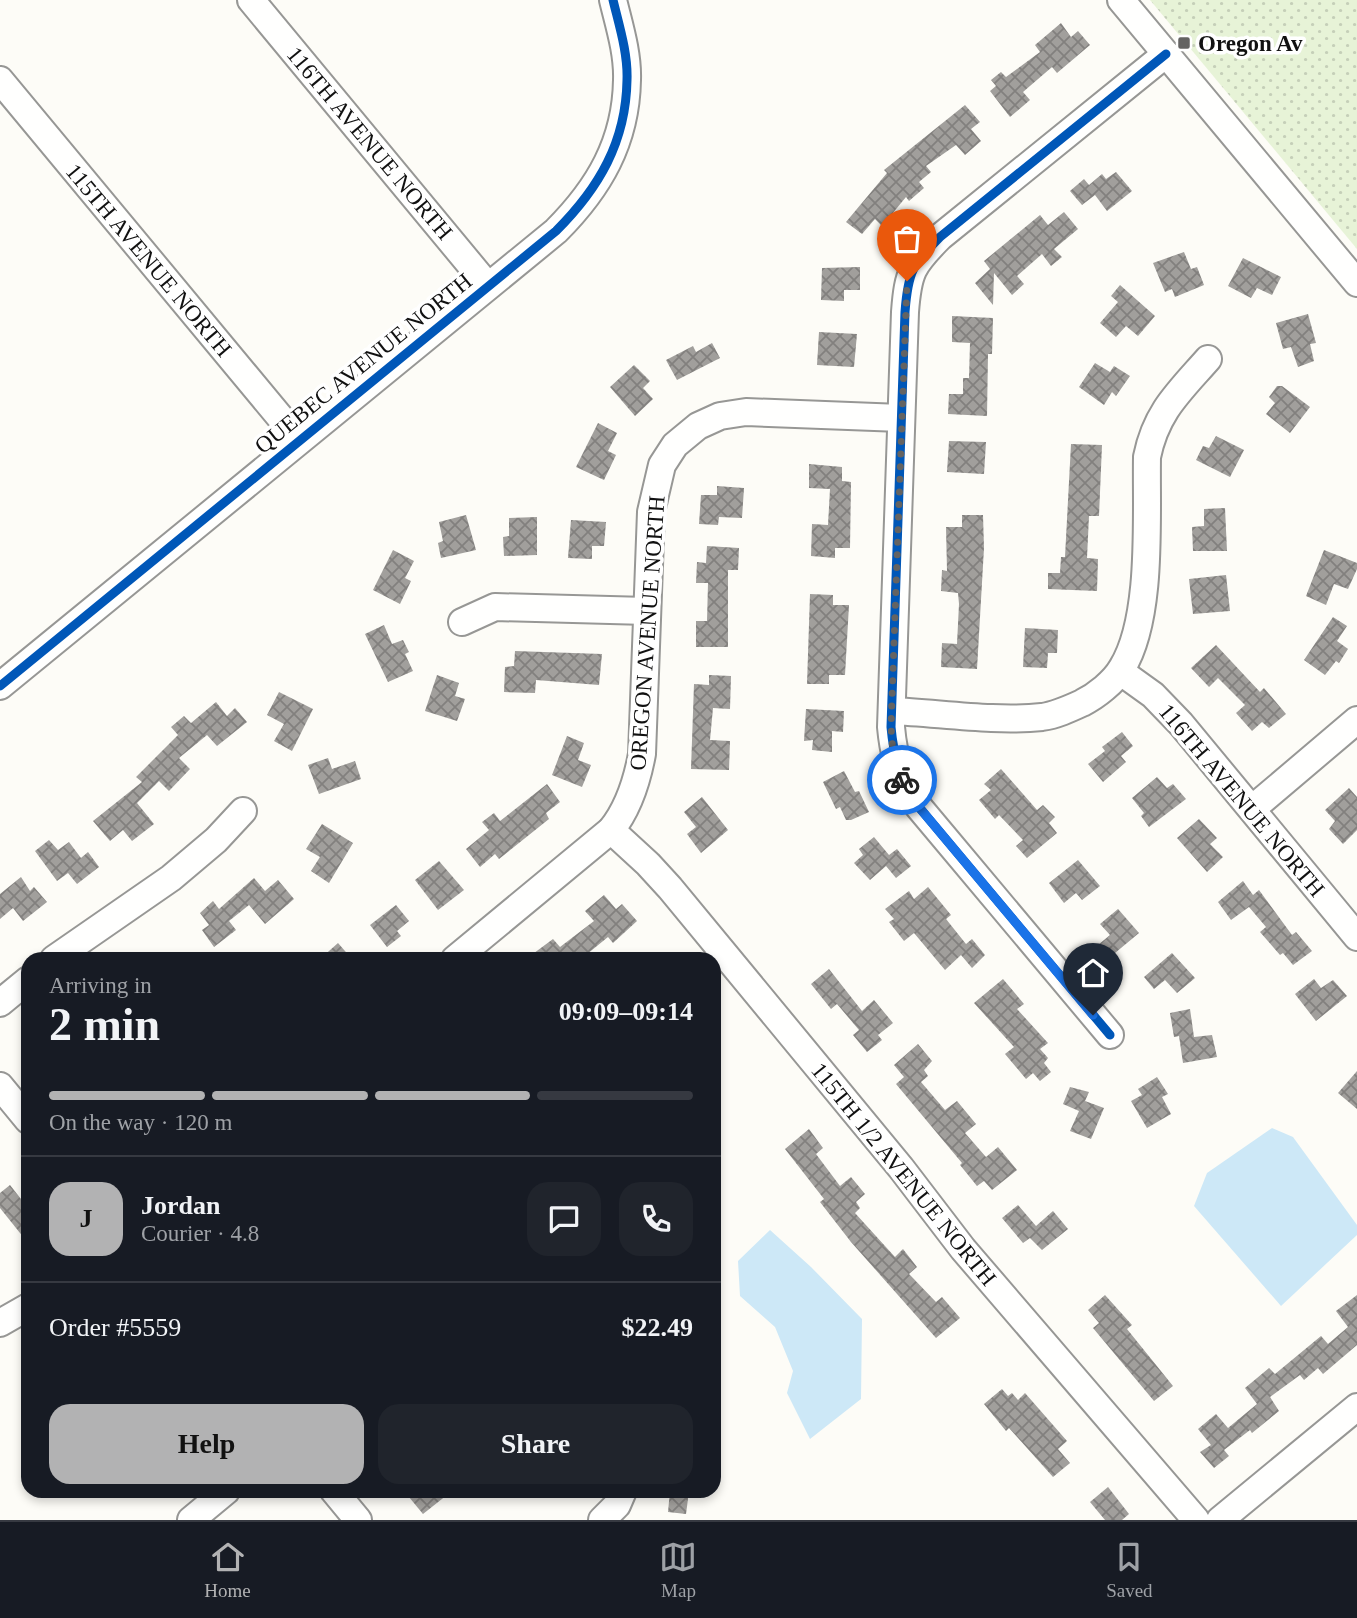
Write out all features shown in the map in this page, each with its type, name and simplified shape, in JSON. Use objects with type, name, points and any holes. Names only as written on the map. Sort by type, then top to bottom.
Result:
[{"type":"street","name":"116TH AVENUE NORTH","points":[[251,0],[488,286]]},
{"type":"street","name":"QUEBEC AVENUE NORTH","points":[[0,686],[556,232],[581,206],[616,147],[624,113],[627,78],[613,0]]},
{"type":"street","points":[[1121,0],[1357,283]]},
{"type":"street","points":[[1110,1035],[918,806],[903,782],[893,753],[892,710],[907,281],[920,257],[940,237],[1166,54]]},
{"type":"street","name":"115TH AVENUE NORTH","points":[[0,80],[299,440]]},
{"type":"street","points":[[892,710],[1018,718],[1043,717],[1058,714],[1088,700],[1121,671],[1133,646],[1142,605],[1147,457],[1152,434],[1161,414],[1208,359]]},
{"type":"street","name":"OREGON AVENUE NORTH","points":[[463,952],[611,830],[621,816],[636,783],[642,754],[651,512],[662,465],[675,445],[698,426],[720,416],[746,412],[901,418]]},
{"type":"street","points":[[462,622],[495,607],[647,611]]},
{"type":"street","name":"116TH AVENUE NORTH","points":[[1121,671],[1168,710],[1357,937]]},
{"type":"street","points":[[1252,809],[1357,720]]},
{"type":"street","points":[[64,952],[171,878],[216,840],[243,811]]},
{"type":"street","name":"115TH 1/2 AVENUE NORTH","points":[[611,830],[648,863],[670,888],[901,1168],[963,1249],[1196,1520]]},
{"type":"street","points":[[0,1003],[21,986]]},
{"type":"street","points":[[0,1086],[21,1112]]},
{"type":"street","points":[[0,1323],[21,1311]]},
{"type":"street","points":[[1220,1520],[1357,1407]]},
{"type":"street","points":[[191,1520],[218,1498]]},
{"type":"street","points":[[340,1498],[358,1520]]},
{"type":"street","points":[[602,1520],[617,1505],[620,1498]]},
{"type":"green space","points":[[1150,0],[1357,0],[1357,249]]},
{"type":"water","points":[[1272,1128],[1293,1137],[1357,1225],[1357,1235],[1281,1306],[1194,1206],[1207,1173]]},
{"type":"water","points":[[770,1230],[862,1319],[861,1399],[810,1439],[787,1393],[793,1371],[775,1327],[740,1296],[738,1261]]},
{"type":"building","points":[[1061,23],[1071,37],[1078,31],[1090,45],[1057,73],[1052,67],[1023,92],[1030,100],[1010,117],[990,91],[996,86],[991,80],[1001,72],[1006,77],[1040,52],[1035,45]]},
{"type":"building","points":[[965,105],[980,122],[971,129],[981,141],[965,155],[956,145],[926,166],[931,172],[919,182],[924,188],[909,201],[906,197],[882,226],[875,219],[862,234],[846,222],[887,173],[884,170]]},
{"type":"building","points":[[1116,172],[1132,191],[1107,211],[1095,195],[1082,205],[1070,191],[1084,179],[1089,185],[1102,174],[1106,179]]},
{"type":"building","points":[[1064,212],[1078,229],[1054,249],[1062,257],[1051,266],[1042,254],[1017,276],[1024,284],[1012,295],[994,273],[993,305],[975,283],[990,269],[984,261],[1040,215],[1048,225]]},
{"type":"building","points":[[1184,252],[1191,269],[1197,267],[1204,285],[1175,297],[1172,289],[1165,292],[1153,263]]},
{"type":"building","points":[[1243,258],[1281,277],[1272,295],[1257,288],[1251,298],[1228,286]]},
{"type":"building","points":[[860,267],[860,290],[844,290],[844,301],[821,300],[822,268]]},
{"type":"building","points":[[1120,285],[1155,316],[1138,336],[1126,326],[1116,337],[1100,323],[1118,302],[1111,296]]},
{"type":"building","points":[[1308,314],[1316,343],[1310,344],[1314,361],[1298,367],[1291,347],[1283,349],[1276,323]]},
{"type":"building","points":[[952,316],[993,318],[992,354],[988,354],[987,416],[948,414],[949,394],[963,394],[963,378],[969,378],[970,343],[952,342]]},
{"type":"building","points":[[819,332],[857,334],[854,367],[817,365]]},
{"type":"building","points":[[712,343],[720,358],[677,380],[666,360],[693,346],[696,352]]},
{"type":"building","points":[[1095,363],[1110,372],[1114,366],[1130,376],[1116,396],[1112,392],[1104,405],[1079,387]]},
{"type":"building","points":[[634,365],[650,381],[643,388],[653,399],[635,416],[610,387]]},
{"type":"building","points":[[1277,386],[1282,386],[1310,407],[1290,433],[1266,414],[1275,403],[1269,397]]},
{"type":"building","points":[[598,423],[617,433],[608,451],[616,455],[604,480],[576,467]]},
{"type":"building","points":[[1216,436],[1244,450],[1230,477],[1196,460],[1203,446],[1209,448]]},
{"type":"building","points":[[949,441],[986,442],[984,474],[947,472]]},
{"type":"building","points":[[1071,444],[1102,445],[1099,516],[1089,516],[1087,558],[1098,559],[1097,591],[1048,589],[1048,573],[1060,573],[1061,557],[1065,557]]},
{"type":"building","points":[[809,464],[842,467],[842,481],[851,482],[850,548],[835,548],[835,558],[811,556],[812,524],[828,525],[830,489],[809,488]]},
{"type":"building","points":[[717,486],[744,488],[742,518],[719,517],[718,525],[699,524],[701,495],[717,495]]},
{"type":"building","points":[[1225,508],[1227,551],[1193,551],[1192,527],[1204,526],[1204,509]]},
{"type":"building","points":[[466,515],[476,550],[441,558],[438,543],[443,541],[439,522]]},
{"type":"building","points":[[962,515],[983,515],[984,548],[977,669],[941,667],[942,643],[957,644],[959,604],[958,593],[941,591],[942,570],[947,571],[946,527],[962,527]]},
{"type":"building","points":[[537,517],[537,555],[504,556],[503,537],[509,536],[509,518]]},
{"type":"building","points":[[571,520],[606,522],[604,546],[592,546],[592,559],[568,558]]},
{"type":"building","points":[[707,546],[739,548],[738,570],[728,570],[728,647],[696,647],[696,621],[707,621],[708,583],[696,583],[697,562],[706,563]]},
{"type":"building","points":[[393,550],[414,561],[405,578],[411,581],[400,604],[373,590]]},
{"type":"building","points":[[1324,550],[1357,563],[1348,589],[1334,584],[1326,605],[1306,596]]},
{"type":"building","points":[[1226,575],[1230,611],[1193,614],[1189,579]]},
{"type":"building","points":[[810,594],[833,595],[833,605],[849,605],[845,675],[829,675],[829,684],[807,684]]},
{"type":"building","points":[[1333,617],[1347,626],[1337,641],[1348,649],[1339,663],[1336,661],[1325,675],[1304,660]]},
{"type":"building","points":[[384,625],[392,644],[403,640],[409,652],[405,654],[413,671],[388,682],[365,634]]},
{"type":"building","points":[[1025,628],[1058,630],[1057,653],[1048,653],[1047,668],[1023,667]]},
{"type":"building","points":[[1216,645],[1260,692],[1264,688],[1286,714],[1269,728],[1262,722],[1252,731],[1236,713],[1245,705],[1218,678],[1209,687],[1191,668]]},
{"type":"building","points":[[515,651],[602,654],[599,685],[536,680],[535,693],[504,692],[505,667],[514,666]]},
{"type":"building","points":[[437,675],[459,683],[455,696],[465,699],[457,721],[425,711]]},
{"type":"building","points":[[709,675],[731,676],[730,709],[713,708],[710,740],[730,741],[729,770],[691,769],[694,684],[709,685]]},
{"type":"building","points":[[279,692],[313,709],[292,751],[274,741],[284,724],[267,715]]},
{"type":"building","points":[[216,702],[227,716],[235,708],[247,722],[217,746],[207,735],[179,758],[190,769],[169,791],[159,781],[137,803],[154,824],[132,841],[123,830],[110,841],[93,821],[142,782],[136,777],[178,735],[171,727],[184,716],[191,723]]},
{"type":"building","points":[[806,709],[844,711],[843,732],[832,731],[832,752],[812,750],[813,740],[804,741]]},
{"type":"building","points":[[1122,732],[1133,746],[1121,756],[1126,762],[1103,782],[1088,764],[1105,751],[1102,747]]},
{"type":"building","points":[[567,736],[584,743],[578,760],[591,765],[582,787],[552,775]]},
{"type":"building","points":[[328,758],[332,769],[355,761],[361,779],[319,794],[308,765]]},
{"type":"building","points":[[1001,769],[1037,810],[1043,805],[1055,817],[1049,823],[1057,833],[1027,858],[1016,846],[1023,840],[999,815],[995,819],[979,800],[991,790],[984,784]]},
{"type":"building","points":[[844,771],[855,792],[859,791],[869,812],[851,820],[846,820],[840,807],[836,809],[823,782]]},
{"type":"building","points":[[1157,777],[1167,788],[1173,784],[1186,799],[1149,827],[1141,816],[1144,813],[1132,798]]},
{"type":"building","points":[[547,784],[560,802],[546,813],[549,819],[499,859],[495,854],[480,867],[466,849],[489,830],[482,822],[494,813],[500,821]]},
{"type":"building","points":[[1349,788],[1357,797],[1357,830],[1343,844],[1329,829],[1335,821],[1325,810]]},
{"type":"building","points":[[702,797],[728,830],[701,853],[687,834],[696,827],[684,812]]},
{"type":"building","points":[[1199,819],[1217,838],[1210,844],[1223,857],[1207,872],[1177,838]]},
{"type":"building","points":[[322,824],[353,843],[329,883],[311,871],[320,857],[306,849]]},
{"type":"building","points":[[874,837],[889,855],[897,849],[911,866],[896,878],[886,866],[870,880],[854,863],[863,855],[859,849]]},
{"type":"building","points":[[49,840],[58,850],[69,842],[81,858],[88,852],[99,867],[77,884],[68,873],[57,881],[35,851]]},
{"type":"building","points":[[1078,860],[1100,886],[1082,900],[1076,893],[1064,903],[1049,883]]},
{"type":"building","points":[[439,861],[464,890],[438,910],[415,880]]},
{"type":"building","points":[[21,877],[30,891],[34,887],[47,902],[23,921],[13,908],[0,919],[0,894]]},
{"type":"building","points":[[254,878],[265,891],[278,880],[294,899],[265,924],[249,905],[229,921],[236,930],[214,947],[202,930],[209,925],[200,913],[213,901],[219,909]]},
{"type":"building","points":[[1243,881],[1253,895],[1259,890],[1292,935],[1296,932],[1312,951],[1293,965],[1283,953],[1280,955],[1260,932],[1266,927],[1249,907],[1231,920],[1218,902]]},
{"type":"building","points":[[928,887],[951,915],[946,919],[966,944],[972,939],[985,955],[972,968],[961,955],[945,970],[914,933],[904,941],[889,922],[894,919],[885,909],[909,891],[914,899]]},
{"type":"building","points":[[604,895],[616,909],[622,904],[637,921],[613,943],[608,937],[590,952],[535,952],[553,939],[560,947],[594,921],[585,911]]},
{"type":"building","points":[[396,905],[409,921],[397,931],[401,936],[387,947],[370,925]]},
{"type":"building","points":[[1118,909],[1139,933],[1109,958],[1098,945],[1110,935],[1100,924]]},
{"type":"building","points":[[338,943],[346,952],[328,952]]},
{"type":"building","points":[[1172,953],[1195,978],[1177,993],[1165,980],[1154,989],[1144,977]]},
{"type":"building","points":[[829,969],[862,1011],[874,1000],[893,1023],[878,1035],[882,1040],[867,1052],[853,1035],[859,1030],[837,1004],[831,1009],[811,984]]},
{"type":"building","points":[[1003,979],[1024,1004],[1017,1009],[1048,1043],[1040,1049],[1048,1058],[1044,1063],[1051,1072],[1040,1081],[1033,1073],[1026,1079],[1005,1054],[1014,1047],[974,1003]]},
{"type":"building","points":[[1314,979],[1321,988],[1333,980],[1347,996],[1316,1021],[1295,994]]},
{"type":"building","points":[[1190,1009],[1194,1037],[1212,1035],[1217,1057],[1183,1063],[1179,1036],[1174,1037],[1170,1013]]},
{"type":"building","points":[[918,1044],[932,1061],[924,1070],[928,1076],[921,1082],[945,1110],[957,1101],[976,1124],[965,1133],[986,1157],[998,1147],[1017,1170],[992,1190],[984,1181],[977,1186],[960,1165],[962,1163],[896,1084],[904,1077],[894,1065]]},
{"type":"building","points":[[1357,1071],[1357,1109],[1338,1093]]},
{"type":"building","points":[[1157,1077],[1168,1094],[1162,1097],[1171,1114],[1147,1128],[1131,1101],[1142,1095],[1138,1089]]},
{"type":"building","points":[[1070,1087],[1089,1092],[1085,1101],[1104,1108],[1091,1139],[1070,1131],[1079,1111],[1063,1104]]},
{"type":"building","points":[[809,1129],[823,1148],[816,1154],[840,1186],[851,1177],[865,1194],[856,1202],[860,1208],[855,1213],[895,1257],[903,1249],[917,1267],[909,1274],[936,1302],[942,1297],[960,1318],[936,1338],[851,1242],[820,1202],[824,1199],[785,1149]]},
{"type":"building","points":[[10,1185],[21,1199],[21,1234],[0,1208],[0,1193]]},
{"type":"building","points":[[1018,1205],[1036,1226],[1053,1211],[1068,1229],[1042,1250],[1030,1238],[1023,1243],[1002,1218]]},
{"type":"building","points":[[1105,1295],[1132,1325],[1127,1329],[1173,1386],[1154,1401],[1093,1328],[1099,1323],[1088,1310]]},
{"type":"building","points":[[1357,1295],[1357,1345],[1323,1374],[1318,1368],[1304,1380],[1300,1375],[1270,1397],[1279,1411],[1252,1433],[1250,1430],[1224,1450],[1229,1456],[1214,1468],[1200,1452],[1211,1445],[1198,1429],[1216,1414],[1228,1428],[1257,1404],[1245,1388],[1269,1368],[1275,1374],[1321,1336],[1328,1344],[1348,1327],[1336,1311]]},
{"type":"building","points":[[1002,1389],[1008,1396],[1012,1393],[1018,1400],[1025,1393],[1067,1441],[1058,1449],[1070,1463],[1053,1477],[1009,1428],[1006,1431],[984,1404]]},
{"type":"building","points":[[1108,1487],[1129,1514],[1122,1520],[1105,1520],[1090,1502]]},
{"type":"building","points":[[410,1498],[443,1498],[423,1514]]},
{"type":"building","points":[[669,1498],[688,1498],[686,1514],[668,1512]]},
{"type":"cycle path","points":[[0,686],[556,231],[571,215],[597,181],[622,124],[627,70],[623,39],[613,0]]},
{"type":"cycle path","points":[[1110,1035],[918,806],[896,759],[891,727],[905,312],[913,270],[940,237],[1166,54]]},
{"type":"way so far","points":[[902,780],[893,753],[891,727],[907,281]]},
{"type":"place","name":"Oregon Av","points":[[1184,43]]},
{"type":"route","points":[[902,780],[918,806],[1093,1015]]}]
